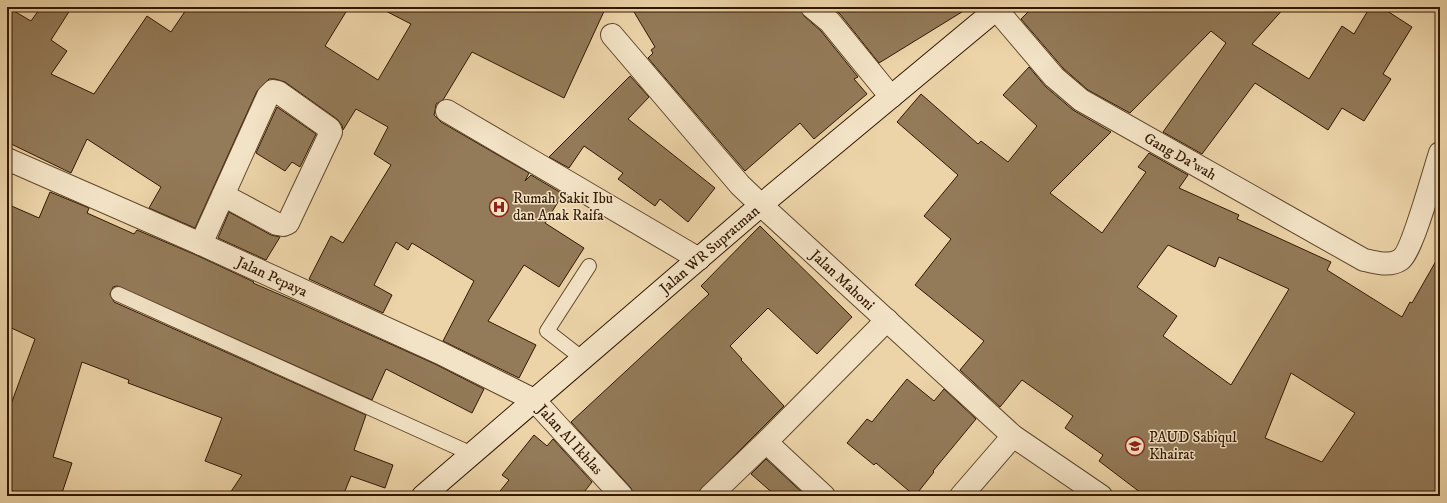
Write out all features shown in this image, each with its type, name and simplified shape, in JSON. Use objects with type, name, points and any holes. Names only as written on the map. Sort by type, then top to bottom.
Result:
[{"type":"street","points":[[812,7],[830,22],[891,97]]},
{"type":"street","name":"Jalan WR Supratman","points":[[423,496],[761,205],[997,8]]},
{"type":"street","name":"Gang Da'wah","points":[[997,8],[1054,77],[1081,100],[1364,260],[1393,264],[1402,259],[1410,244],[1440,153]]},
{"type":"street","name":"Jalan Mahoni","points":[[612,35],[740,185],[761,205],[1013,436],[1101,496]]},
{"type":"street","points":[[201,244],[268,96],[273,91],[278,92],[330,129],[331,132],[288,223],[283,225],[277,224],[223,196]]},
{"type":"street","points":[[447,112],[699,259]]},
{"type":"street","name":"Jalan Pepaya","points":[[7,159],[201,244],[479,371],[534,400]]},
{"type":"street","points":[[710,496],[766,442],[886,320]]},
{"type":"street","name":"Jalan Al Ikhlas","points":[[534,400],[622,496]]},
{"type":"street","points":[[961,496],[1013,436]]},
{"type":"street","points":[[766,442],[824,496]]},
{"type":"lane","points":[[583,359],[547,331],[589,266]]},
{"type":"lane","points":[[118,294],[472,454]]},
{"type":"building","points":[[7,7],[31,21],[41,7],[72,7],[51,40],[67,51],[51,74],[94,94],[147,16],[171,32],[188,7],[349,7],[325,46],[378,80],[411,24],[378,7],[606,7],[564,98],[472,52],[443,100],[436,104],[434,115],[441,122],[529,173],[525,181],[531,175],[563,194],[545,223],[584,248],[559,287],[524,265],[488,321],[536,345],[519,378],[443,341],[474,281],[412,243],[408,250],[396,242],[374,285],[392,295],[383,313],[309,279],[331,236],[343,243],[391,165],[374,154],[388,127],[356,109],[343,130],[342,125],[337,119],[285,82],[269,79],[257,91],[195,228],[149,208],[161,187],[87,139],[71,173],[7,142]]},
{"type":"building","points":[[631,7],[800,7],[804,16],[821,31],[858,77],[854,79],[867,94],[814,139],[800,123],[745,171],[648,58],[653,53],[651,50],[655,47]]},
{"type":"building","points":[[832,7],[970,7],[879,63],[840,14]]},
{"type":"building","points":[[1033,7],[1285,7],[1252,44],[1309,79],[1342,26],[1354,34],[1370,7],[1381,7],[1412,27],[1383,74],[1391,79],[1364,121],[1342,108],[1328,130],[1255,83],[1202,154],[1163,132],[1226,43],[1211,31],[1130,113],[1088,90],[1063,68],[1021,19]]},
{"type":"building","points":[[1029,67],[1046,87],[1073,110],[1111,132],[1050,193],[1102,233],[1146,172],[1138,167],[1149,153],[1188,175],[1179,188],[1239,215],[1237,219],[1331,262],[1327,270],[1402,317],[1410,302],[1412,303],[1440,254],[1440,496],[1145,496],[1099,461],[1103,455],[1065,428],[1073,416],[1022,380],[1000,407],[960,370],[984,341],[915,285],[951,239],[924,216],[958,175],[897,122],[921,94],[978,144],[981,141],[1008,162],[1037,126],[1003,95]],"holes":[[[1168,245],[1215,267],[1219,257],[1289,289],[1231,385],[1163,336],[1177,316],[1137,287]],[[1291,373],[1355,413],[1322,462],[1265,438]]]},
{"type":"building","points":[[630,76],[649,97],[628,119],[715,188],[688,222],[660,199],[655,206],[618,179],[623,173],[584,146],[569,168],[549,157]]},
{"type":"building","points":[[277,107],[316,134],[300,167],[292,162],[285,171],[256,153]]},
{"type":"building","points":[[50,192],[89,208],[87,213],[134,234],[137,230],[196,255],[254,282],[253,283],[435,364],[484,389],[472,413],[386,369],[372,400],[117,286],[113,287],[110,294],[114,302],[366,415],[354,450],[393,465],[385,488],[351,476],[343,496],[228,496],[242,475],[205,461],[222,418],[128,383],[129,380],[82,362],[53,457],[72,463],[61,496],[7,496],[7,415],[35,339],[7,326],[7,204],[39,218]]},
{"type":"building","points":[[229,212],[271,235],[280,237],[266,260],[218,238]]},
{"type":"building","points":[[760,226],[852,317],[817,354],[768,308],[730,346],[784,406],[694,496],[634,496],[631,488],[571,422],[709,294],[701,286]]},
{"type":"building","points":[[907,379],[934,401],[944,389],[976,419],[933,471],[934,472],[915,496],[876,463],[874,465],[847,443],[867,419],[872,422]]},
{"type":"building","points":[[534,435],[547,446],[553,439],[592,482],[581,496],[496,496],[509,480],[502,475]]},
{"type":"building","points":[[766,459],[806,496],[776,496],[751,474]]},
{"type":"place","name":"Rumah Sakit Ibu dan Anak Raifa","points":[[499,207]]},
{"type":"place","name":"PAUD Sabiqul Khairat","points":[[1135,446]]}]
